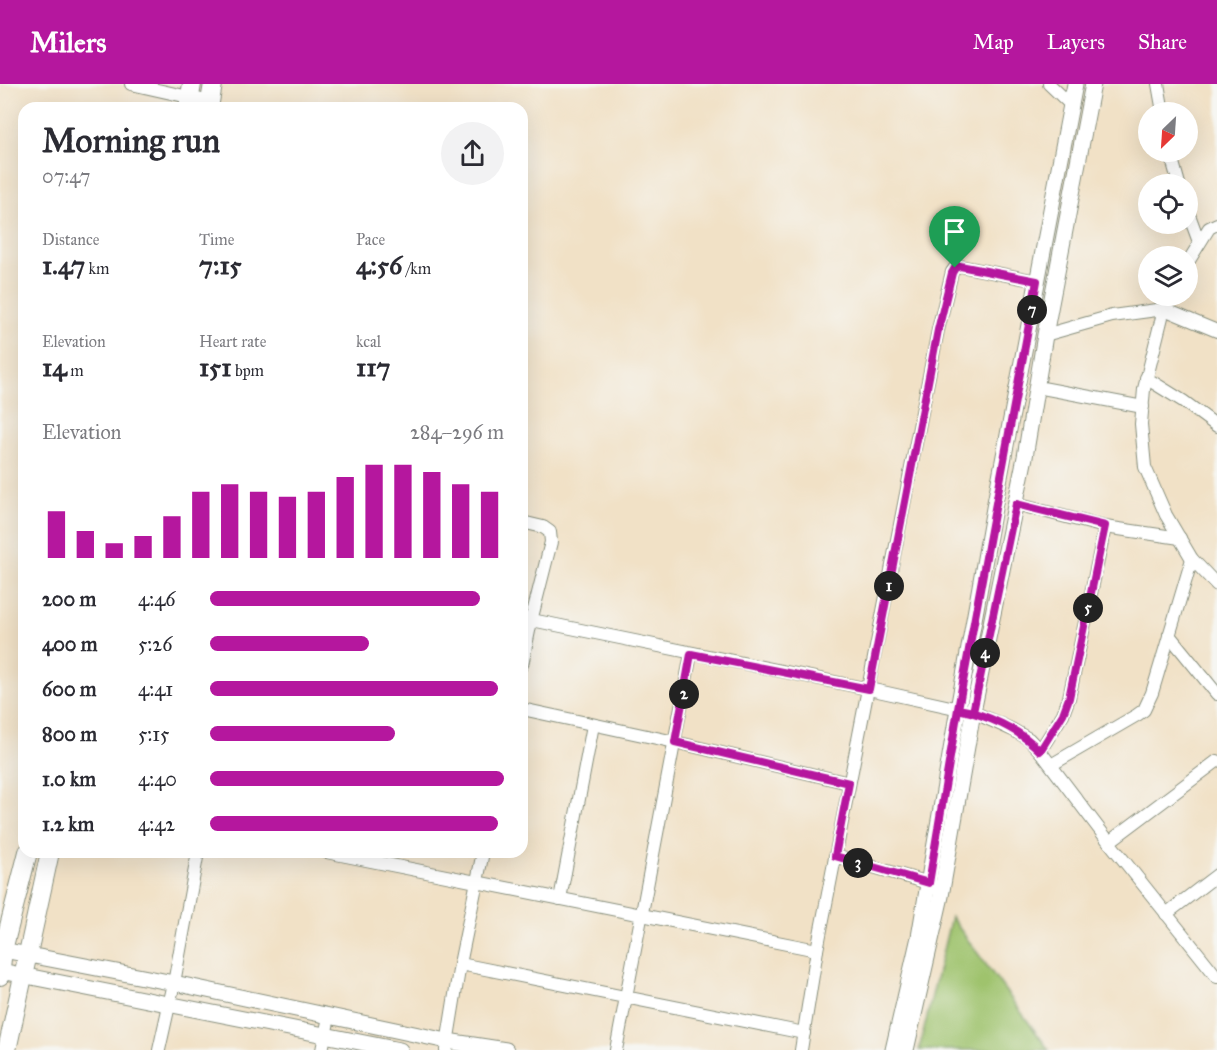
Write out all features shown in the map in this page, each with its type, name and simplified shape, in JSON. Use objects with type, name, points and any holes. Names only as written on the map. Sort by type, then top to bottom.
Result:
[{"type":"highway","points":[[210,102],[213,84]]},
{"type":"highway","points":[[0,974],[2,950],[26,858]]},
{"type":"highway","points":[[7,1050],[49,858]]},
{"type":"main road","points":[[906,1050],[941,896],[965,710],[1037,281],[1076,84]]},
{"type":"main road","points":[[893,1050],[919,937],[965,710],[1016,504],[1045,335],[1093,84]]},
{"type":"main road","points":[[2,950],[174,983],[446,1045],[506,1050]]},
{"type":"main road","points":[[0,974],[23,976],[168,1004],[324,1043],[400,1050]]},
{"type":"street","points":[[130,84],[190,97]]},
{"type":"street","points":[[1049,84],[1071,105]]},
{"type":"street","points":[[1158,84],[1161,102]]},
{"type":"street","points":[[1197,246],[1209,228],[1217,224]]},
{"type":"street","points":[[1196,234],[1199,242]]},
{"type":"street","points":[[801,1050],[817,950],[849,783],[938,330],[952,273],[960,266],[1037,281]]},
{"type":"street","points":[[1166,306],[1146,378],[1141,424],[1145,468],[1166,515],[1192,559],[1217,585]]},
{"type":"street","points":[[1045,335],[1112,316],[1164,309],[1217,331]]},
{"type":"street","points":[[1146,378],[1217,426]]},
{"type":"street","points":[[1037,387],[1143,407]]},
{"type":"street","points":[[1016,504],[1105,526],[1180,538]]},
{"type":"street","points":[[528,523],[543,527],[550,532],[551,542],[528,614]]},
{"type":"street","points":[[1040,751],[1063,714],[1069,698],[1105,526]]},
{"type":"street","points":[[1051,765],[1144,710],[1152,693],[1192,559]]},
{"type":"street","points":[[528,620],[965,710],[1013,730],[1029,739],[1040,751],[1108,842],[1217,977]]},
{"type":"street","points":[[1169,636],[1217,694]]},
{"type":"street","points":[[616,1050],[691,654]]},
{"type":"street","points":[[528,710],[849,783]]},
{"type":"street","points":[[560,899],[593,726]]},
{"type":"street","points":[[1108,842],[1217,761]]},
{"type":"street","points":[[835,856],[929,883],[941,896]]},
{"type":"street","points":[[159,1050],[197,858]]},
{"type":"street","points":[[355,858],[817,950]]},
{"type":"street","points":[[446,1045],[482,858]]},
{"type":"street","points":[[1166,914],[1217,876]]},
{"type":"street","points":[[460,964],[804,1033]]},
{"type":"street","points":[[324,1043],[329,1017]]},
{"type":"green space","points":[[951,917],[1049,1050],[919,1050]]},
{"type":"route","points":[[955,268],[938,330],[869,689],[691,654],[675,742],[849,783],[835,856],[929,883],[958,709],[973,712],[1016,504],[1105,526],[1069,698],[1063,714],[1040,751],[1029,739],[1013,730],[973,712],[958,709],[1037,281],[960,266],[955,268]]}]
